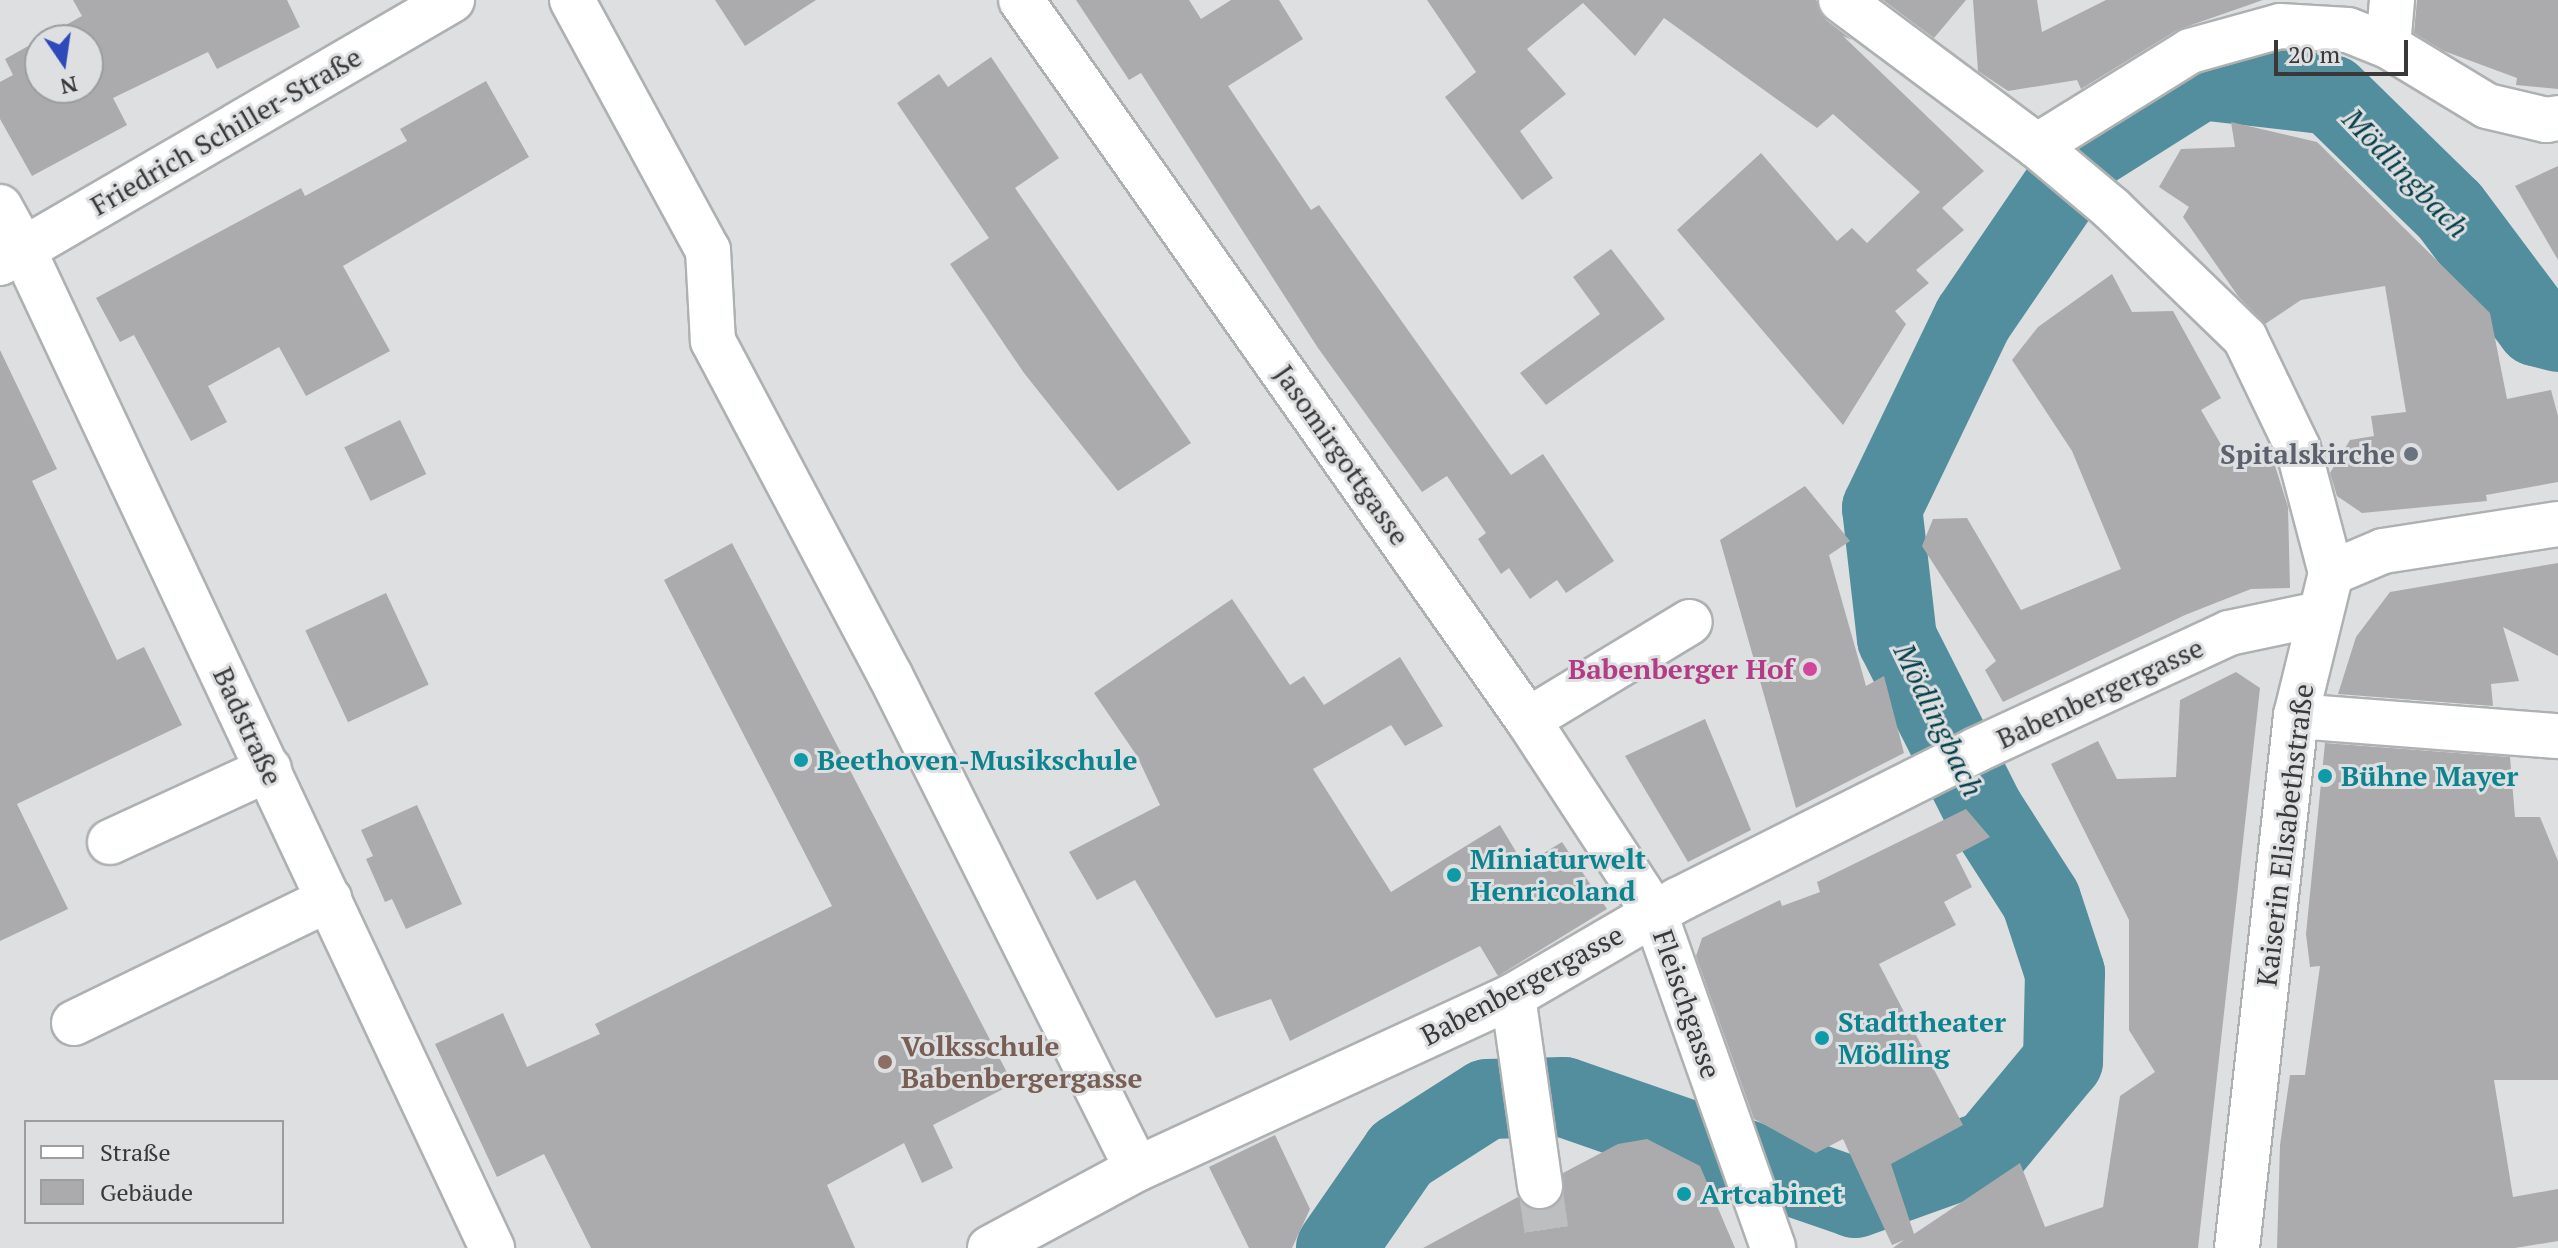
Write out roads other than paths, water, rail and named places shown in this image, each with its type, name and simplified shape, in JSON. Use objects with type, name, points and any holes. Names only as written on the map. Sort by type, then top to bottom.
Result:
[{"type":"street","name":"Friedrich Schiller-Straße","points":[[12,256],[452,0]]},
{"type":"street","points":[[572,0],[708,250],[713,341],[890,675],[1137,1169]]},
{"type":"street","name":"Jasomirgottgasse","points":[[1021,0],[1528,720],[1667,907]]},
{"type":"street","points":[[1841,0],[2044,152],[2112,209],[2245,338],[2298,448],[2331,573],[2383,551],[2558,524]]},
{"type":"street","points":[[2388,46],[2392,0]]},
{"type":"street","points":[[2044,152],[2190,51],[2280,26],[2348,30],[2388,46],[2487,106],[2546,120],[2558,118]]},
{"type":"street","name":"Badstraße","points":[[0,207],[12,256],[269,769],[492,1248]]},
{"type":"street","name":"Kaiserin Elisabethstraße","points":[[2237,1248],[2296,716],[2331,573]]},
{"type":"street","name":"Babenbergergasse","points":[[990,1248],[1137,1169],[1513,996],[1667,907],[1976,750],[2229,633],[2319,614]]},
{"type":"street","points":[[1528,720],[1690,622]]},
{"type":"street","points":[[2296,716],[2558,736]]},
{"type":"street","points":[[110,842],[269,769]]},
{"type":"street","points":[[74,1023],[329,899]]},
{"type":"street","name":"Fleischgasse","points":[[1667,907],[1718,1093],[1766,1228]]},
{"type":"street","points":[[1513,996],[1540,1186]]},
{"type":"waterway","name":"Mödlingbach","points":[[1336,1248],[1401,1154],[1487,1099],[1564,1097],[1855,1198],[1989,1150],[2063,1061],[2065,973],[2041,900],[1984,811],[1897,639],[1882,508],[1973,319],[2087,152],[2201,80],[2331,95],[2450,211],[2536,326],[2558,332]]},
{"type":"tunnel","points":[[1540,1186],[1549,1248]]},
{"type":"place","name":"Spitalskirche","points":[[2411,454]]},
{"type":"place","name":"Babenberger Hof","points":[[1810,669]]},
{"type":"place","name":"Beethoven-Musikschule","points":[[801,760]]},
{"type":"place","name":"Bühne Mayer","points":[[2325,776]]},
{"type":"place","name":"Miniaturwelt Henricoland","points":[[1454,875]]},
{"type":"place","name":"Stadttheater Mödling","points":[[1822,1038]]},
{"type":"place","name":"Volksschule Babenbergergasse","points":[[885,1062]]},
{"type":"place","name":"Artcabinet","points":[[1684,1194]]}]
